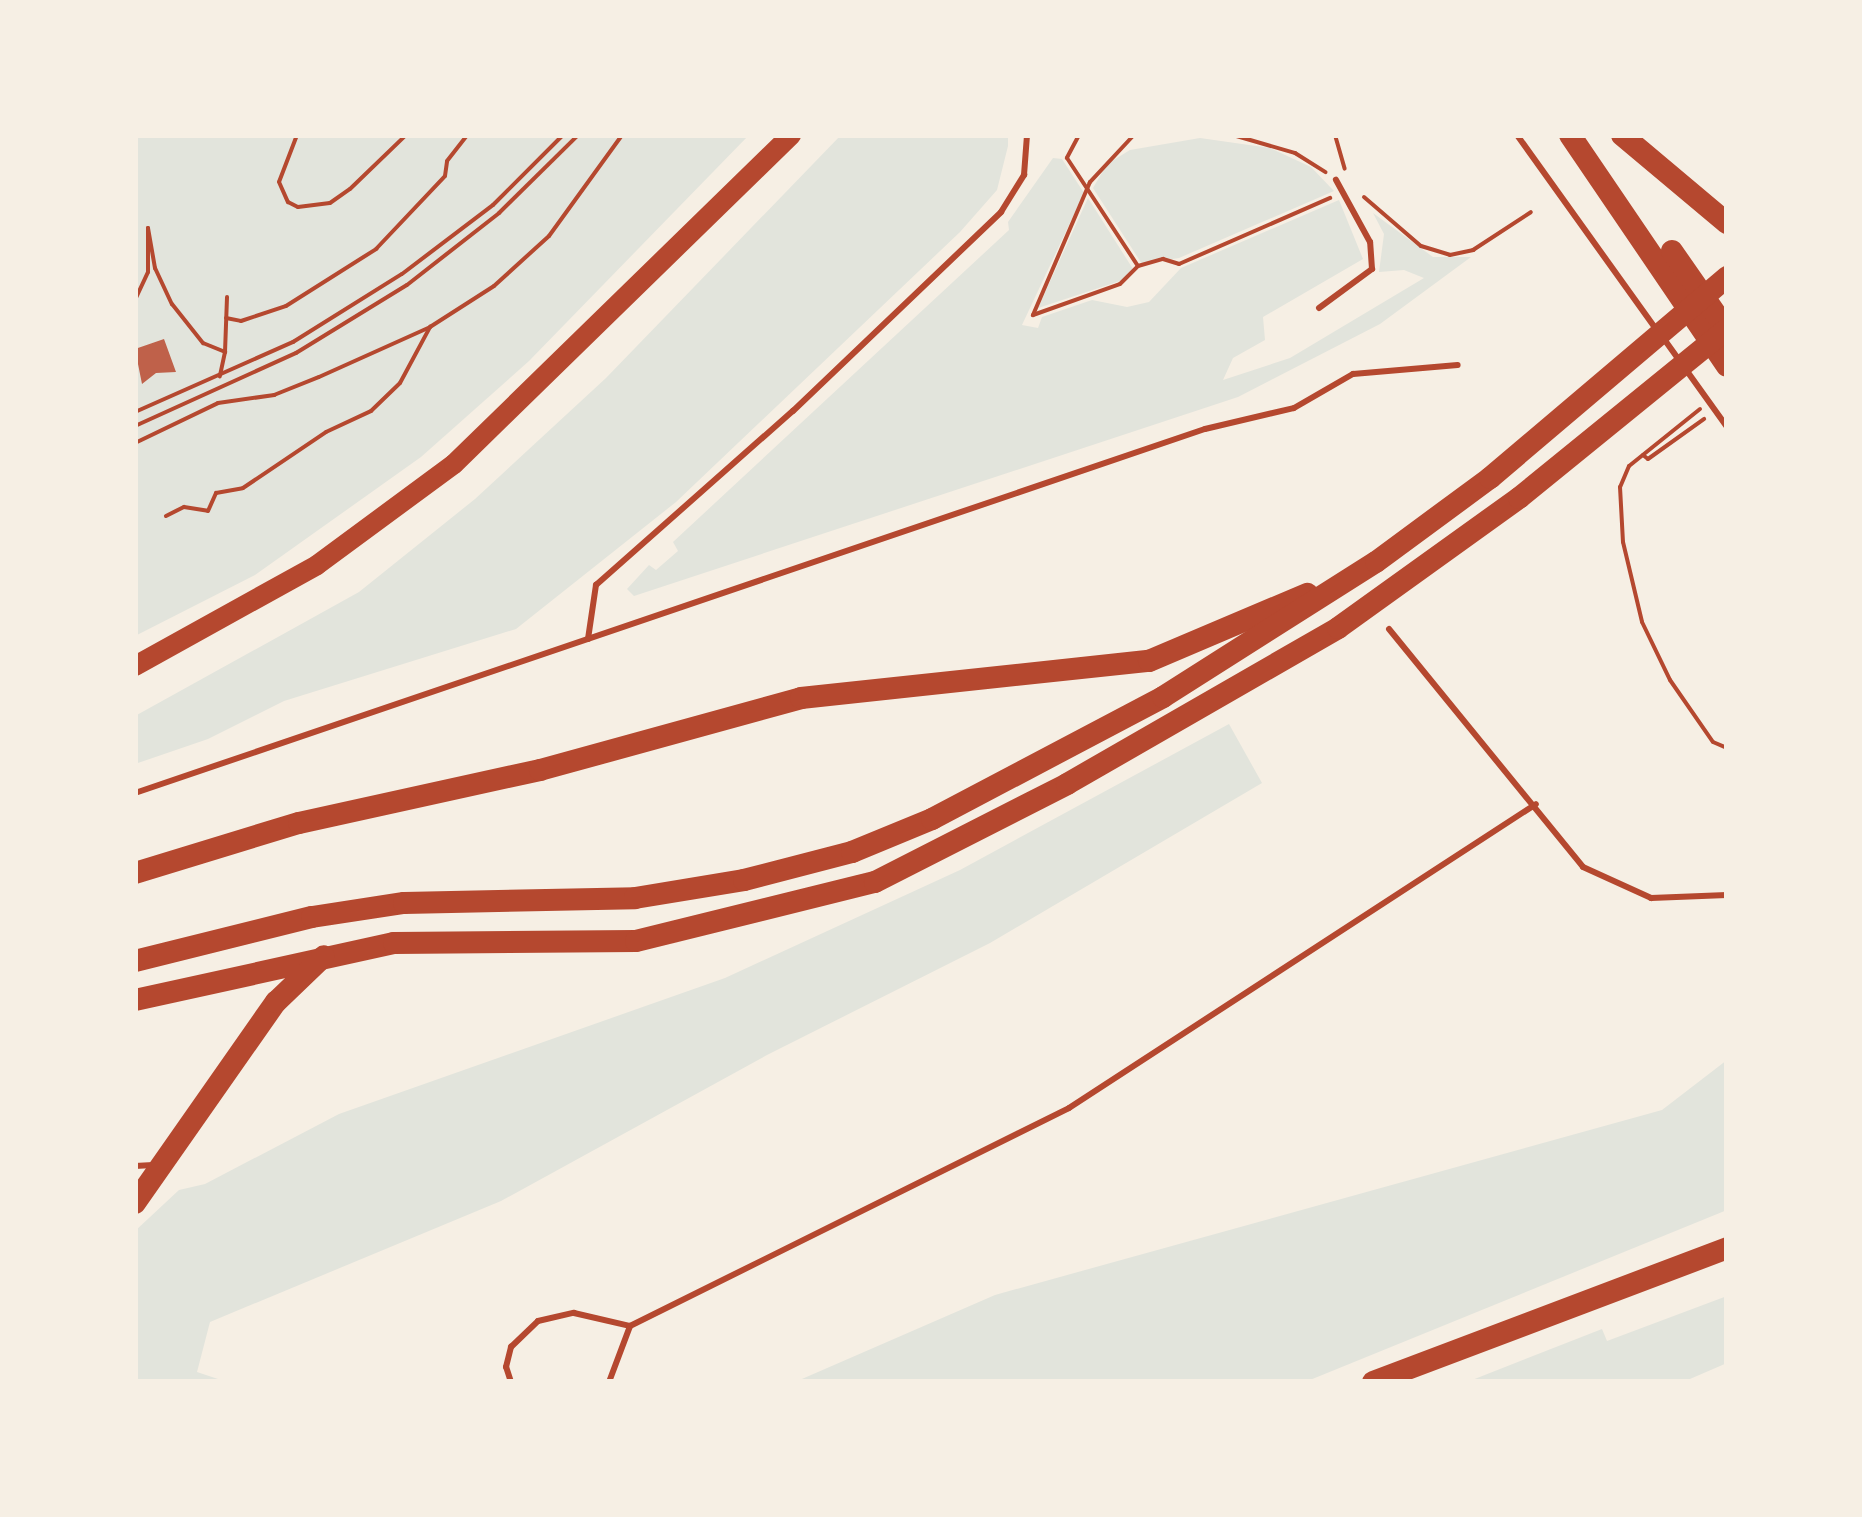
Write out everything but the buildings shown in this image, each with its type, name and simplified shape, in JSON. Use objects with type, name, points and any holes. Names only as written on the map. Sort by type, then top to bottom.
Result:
[{"type":"highway","points":[[1570,135],[1727,366]]},
{"type":"highway","points":[[135,1000],[325,955],[394,944],[636,941],[875,882],[1067,784],[1338,628],[1663,384],[1727,330],[1588,135]]},
{"type":"highway","points":[[1622,135],[1727,223]]},
{"type":"highway","points":[[135,961],[404,903],[635,898],[744,880],[852,852],[932,820],[1146,706],[1376,562],[1490,478],[1727,277]]},
{"type":"highway","points":[[135,873],[299,823],[560,765],[801,698],[1149,661],[1376,562]]},
{"type":"highway","points":[[135,1202],[276,1002],[325,955]]},
{"type":"highway","points":[[1372,1382],[1725,1248]]},
{"type":"main road","points":[[135,666],[286,585],[454,464],[791,135]]},
{"type":"lane","points":[[588,639],[596,586],[793,410],[1000,212],[1024,176],[1027,135]]},
{"type":"lane","points":[[1517,135],[1727,427]]},
{"type":"lane","points":[[1318,308],[1372,270],[1370,242],[1336,180]]},
{"type":"lane","points":[[135,794],[1204,430],[1294,408],[1353,374],[1458,365]]},
{"type":"lane","points":[[1390,628],[1536,804],[1583,868],[1614,886],[1652,898],[1727,896]]},
{"type":"lane","points":[[511,1382],[506,1367],[512,1347],[538,1321],[574,1313],[630,1326],[1069,1108],[1536,804]]},
{"type":"lane","points":[[135,1166],[160,1164]]},
{"type":"lane","points":[[608,1382],[630,1326]]},
{"type":"path","points":[[297,135],[280,182],[288,202],[298,207],[330,203],[350,190],[406,135]]},
{"type":"path","points":[[226,318],[241,322],[286,306],[376,250],[446,176],[447,161],[466,135]]},
{"type":"path","points":[[135,412],[293,342],[402,274],[493,205],[564,135]]},
{"type":"path","points":[[135,426],[296,353],[407,285],[499,213],[578,135]]},
{"type":"path","points":[[135,443],[218,402],[274,395],[430,326],[494,286],[549,236],[622,135]]},
{"type":"path","points":[[1079,135],[1067,158],[1138,266]]},
{"type":"path","points":[[1122,135],[1162,135]]},
{"type":"path","points":[[1233,135],[1294,152],[1336,180]]},
{"type":"path","points":[[1335,135],[1347,175]]},
{"type":"path","points":[[1132,137],[1087,189],[1033,315],[1120,284],[1138,266],[1163,260],[1179,264],[1344,193]]},
{"type":"path","points":[[1358,192],[1436,253],[1473,250],[1531,212]]},
{"type":"path","points":[[135,300],[148,272],[148,228],[155,268],[172,304],[203,343],[224,352]]},
{"type":"path","points":[[220,376],[228,297]]},
{"type":"path","points":[[166,516],[184,507],[208,511],[216,493],[243,488],[326,432],[371,411],[400,382],[430,326]]},
{"type":"path","points":[[174,396],[184,416]]},
{"type":"path","points":[[1642,454],[1648,459],[1710,414]]},
{"type":"path","points":[[1690,416],[1642,454],[1620,487],[1622,542],[1642,622],[1695,720],[1727,748]]},
{"type":"shaded area","points":[[135,135],[749,135],[529,361],[421,457],[255,575],[135,636]]},
{"type":"shaded area","points":[[841,135],[1008,135],[1008,146],[997,190],[960,232],[676,502],[516,629],[284,701],[208,739],[135,764],[135,716],[359,592],[475,499],[606,378]]},
{"type":"shaded area","points":[[1200,138],[1270,148],[1311,167],[1334,191],[1179,258],[1142,264],[1093,188],[1107,164],[1130,150]]},
{"type":"shaded area","points":[[1053,158],[1062,159],[1084,193],[1022,325],[1038,328],[1042,317],[1092,300],[1127,307],[1149,302],[1181,268],[1339,200],[1363,259],[1263,317],[1265,340],[1233,358],[1223,380],[1290,358],[1424,278],[1404,270],[1379,272],[1384,234],[1373,213],[1433,257],[1471,257],[1380,324],[1238,397],[634,596],[627,589],[649,565],[656,570],[678,551],[673,542],[1009,230],[1008,222]]},
{"type":"shaded area","points":[[1088,198],[1133,269],[1123,280],[1038,308]]},
{"type":"shaded area","points":[[1229,724],[1262,783],[990,943],[767,1055],[501,1201],[210,1322],[197,1372],[227,1382],[135,1382],[135,1231],[179,1190],[205,1184],[339,1114],[725,978],[960,870]]},
{"type":"shaded area","points":[[1727,1060],[1727,1210],[1305,1382],[795,1382],[995,1295],[1662,1110]]},
{"type":"shaded area","points":[[1727,1296],[1727,1363],[1683,1382],[1467,1382],[1602,1329],[1607,1341]]}]
